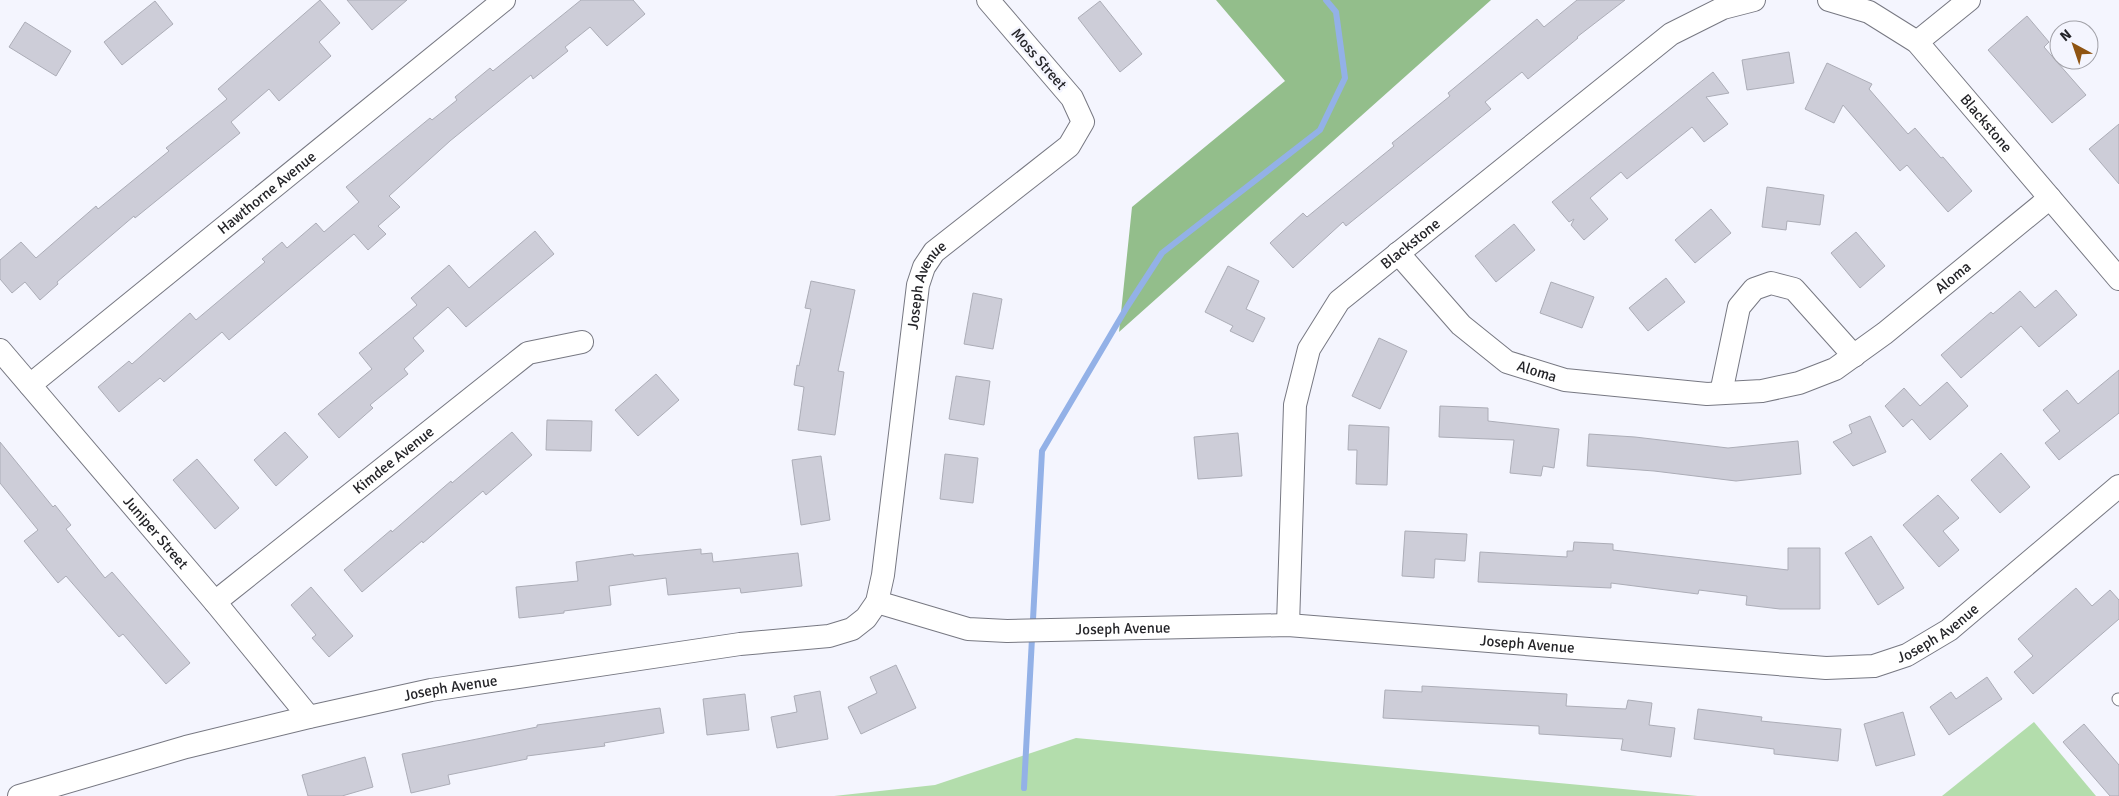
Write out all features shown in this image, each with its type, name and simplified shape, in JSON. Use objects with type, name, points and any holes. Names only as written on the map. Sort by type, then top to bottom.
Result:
[{"type":"street","name":"Hawthorne Avenue","points":[[30,385],[504,0]]},
{"type":"street","name":"Moss Street","points":[[988,0],[1072,98],[1083,122]]},
{"type":"street","name":"Blackstone","points":[[1288,625],[1295,404],[1309,350],[1340,301],[1671,34],[1723,8],[1754,0]]},
{"type":"street","name":"Blackstone","points":[[1829,0],[1869,12],[1917,42],[2119,279]]},
{"type":"street","points":[[1917,42],[1969,0]]},
{"type":"street","name":"Joseph Avenue","points":[[19,796],[186,747],[431,690],[740,644],[829,636],[852,628],[866,618],[877,602],[883,575],[918,285],[924,268],[934,252],[1069,146],[1083,122]]},
{"type":"street","name":"Aloma","points":[[1398,253],[1461,325],[1507,362],[1565,380],[1707,394],[1762,391],[1799,383],[1835,370],[1885,333],[2050,198]]},
{"type":"street","points":[[1721,394],[1739,307],[1754,289],[1771,283],[1794,289],[1854,356]]},
{"type":"street","name":"Kimdee Avenue","points":[[215,602],[528,353],[582,342]]},
{"type":"street","name":"Juniper Street","points":[[0,350],[215,602],[309,717]]},
{"type":"street","name":"Joseph Avenue","points":[[877,602],[968,629],[1078,630],[1288,625],[1826,668],[1874,666],[1907,655],[1949,630],[2119,486]]},
{"type":"green space","points":[[1216,0],[1491,0],[1119,332],[1132,207],[1285,81]]},
{"type":"green space","points":[[2034,722],[2096,796],[1942,796]]},
{"type":"green space","points":[[1076,738],[1698,796],[834,796],[935,785]]},
{"type":"building","points":[[320,0],[340,23],[319,42],[331,56],[279,101],[269,89],[231,122],[240,133],[135,218],[134,216],[57,282],[58,284],[40,300],[25,282],[12,293],[0,279],[0,260],[21,242],[36,258],[96,206],[98,209],[169,151],[166,148],[227,99],[218,89]]},
{"type":"building","points":[[347,0],[407,0],[372,30]]},
{"type":"building","points":[[581,0],[633,0],[645,14],[607,46],[590,27],[565,47],[568,51],[533,79],[531,75],[450,141],[389,196],[400,207],[378,226],[386,234],[368,250],[354,234],[229,340],[222,332],[164,382],[160,378],[119,412],[98,387],[129,361],[132,364],[190,313],[196,320],[265,262],[262,259],[282,242],[287,248],[316,223],[324,232],[359,202],[346,187],[430,118],[432,120],[457,100],[455,97],[490,68],[493,71]]},
{"type":"building","points":[[1577,0],[1625,0],[1577,37],[1528,79],[1522,72],[1485,102],[1491,109],[1346,226],[1343,222],[1293,268],[1270,243],[1303,213],[1307,217],[1394,146],[1392,143],[1450,96],[1448,93],[1537,19],[1544,27]]},
{"type":"building","points":[[155,1],[173,24],[122,65],[104,42]]},
{"type":"building","points":[[1100,1],[1142,54],[1120,72],[1078,18]]},
{"type":"building","points":[[2027,16],[2049,42],[2044,47],[2049,53],[2049,70],[2064,70],[2086,95],[2052,123],[1988,50]]},
{"type":"building","points":[[25,22],[71,51],[56,76],[9,47]]},
{"type":"building","points":[[1789,52],[1794,83],[1747,90],[1742,60]]},
{"type":"building","points":[[1827,63],[1872,84],[1869,89],[1908,134],[1915,128],[1972,191],[1948,212],[1907,165],[1900,171],[1843,105],[1834,123],[1805,109]]},
{"type":"building","points":[[1713,72],[1729,93],[1706,97],[1728,124],[1704,142],[1692,127],[1627,179],[1621,172],[1590,198],[1608,219],[1584,240],[1571,225],[1574,219],[1569,222],[1552,202]]},
{"type":"building","points":[[2119,124],[2119,184],[2089,149]]},
{"type":"building","points":[[1767,187],[1824,195],[1820,225],[1787,221],[1786,230],[1762,227]]},
{"type":"building","points":[[1711,209],[1731,233],[1695,263],[1675,240]]},
{"type":"building","points":[[1514,224],[1535,250],[1496,282],[1475,256]]},
{"type":"building","points":[[535,231],[554,254],[466,327],[448,307],[413,338],[424,351],[404,369],[408,374],[370,405],[373,408],[339,438],[318,414],[372,369],[359,353],[417,305],[411,298],[449,265],[469,288]]},
{"type":"building","points":[[1856,232],[1885,266],[1860,288],[1831,253]]},
{"type":"building","points":[[1228,266],[1259,281],[1246,309],[1265,318],[1253,342],[1230,331],[1233,326],[1205,312]]},
{"type":"building","points":[[1666,278],[1685,302],[1648,331],[1629,308]]},
{"type":"building","points":[[811,281],[855,290],[838,371],[844,372],[835,435],[798,430],[804,387],[794,385],[811,309],[805,308]]},
{"type":"building","points":[[1551,282],[1594,297],[1582,328],[1540,313]]},
{"type":"building","points":[[2056,290],[2077,315],[2039,347],[2021,326],[1961,378],[1941,355],[1991,312],[1993,314],[2020,291],[2035,308]]},
{"type":"building","points":[[973,293],[1002,299],[993,349],[964,344]]},
{"type":"building","points":[[1379,338],[1407,351],[1380,409],[1352,396]]},
{"type":"building","points":[[2119,370],[2119,413],[2059,460],[2045,443],[2060,431],[2043,410],[2067,390],[2078,404]]},
{"type":"building","points":[[656,374],[679,400],[638,436],[615,410]]},
{"type":"building","points":[[956,376],[990,381],[984,425],[949,419]]},
{"type":"building","points":[[1947,382],[1968,406],[1930,440],[1912,419],[1903,427],[1885,406],[1904,388],[1920,406]]},
{"type":"building","points":[[1440,406],[1488,408],[1488,421],[1559,429],[1554,468],[1543,466],[1541,476],[1510,473],[1514,440],[1439,437]]},
{"type":"building","points":[[1870,416],[1886,452],[1853,466],[1833,442],[1852,433],[1849,425]]},
{"type":"building","points":[[547,420],[592,421],[591,451],[546,450]]},
{"type":"building","points":[[1349,425],[1389,427],[1387,485],[1356,484],[1357,450],[1348,450]]},
{"type":"building","points":[[285,432],[308,457],[276,486],[254,460]]},
{"type":"building","points":[[512,432],[532,455],[486,495],[483,491],[362,592],[344,570]]},
{"type":"building","points":[[1238,433],[1242,476],[1198,479],[1194,437]]},
{"type":"building","points":[[1589,434],[1635,437],[1728,448],[1798,441],[1801,474],[1736,481],[1654,471],[1587,466]]},
{"type":"building","points":[[0,442],[53,507],[55,505],[71,525],[66,529],[105,578],[112,572],[190,663],[166,684],[123,634],[119,637],[66,576],[58,583],[24,541],[38,530],[0,483]]},
{"type":"building","points":[[2001,453],[2030,487],[2000,513],[1971,480]]},
{"type":"building","points":[[945,454],[978,458],[973,503],[940,499]]},
{"type":"building","points":[[821,456],[830,520],[801,525],[792,460]]},
{"type":"building","points":[[197,459],[239,508],[215,529],[173,480]]},
{"type":"building","points":[[1938,495],[1959,518],[1943,531],[1959,550],[1939,567],[1903,525]]},
{"type":"building","points":[[1405,531],[1467,534],[1465,561],[1435,559],[1434,578],[1402,576]]},
{"type":"building","points":[[1871,536],[1904,588],[1878,605],[1845,553]]},
{"type":"building","points":[[1574,542],[1613,544],[1613,550],[1788,570],[1788,548],[1820,548],[1820,609],[1780,609],[1746,605],[1747,596],[1699,590],[1698,594],[1611,583],[1611,588],[1478,582],[1480,552],[1567,557],[1567,551],[1573,551]]},
{"type":"building","points":[[701,549],[701,554],[712,553],[713,562],[798,553],[802,586],[741,593],[740,588],[668,595],[666,578],[609,586],[611,605],[519,618],[516,587],[578,581],[576,562],[633,554],[634,556]]},
{"type":"building","points":[[311,587],[353,636],[329,657],[312,638],[316,635],[291,605]]},
{"type":"building","points":[[2076,588],[2092,606],[2110,590],[2119,600],[2119,619],[2033,694],[2014,672],[2033,656],[2018,639]]},
{"type":"building","points":[[896,665],[916,708],[861,734],[848,707],[877,693],[870,677]]},
{"type":"building","points":[[1987,677],[2002,699],[1949,735],[1930,707],[1951,692],[1956,699]]},
{"type":"building","points":[[1422,686],[1567,694],[1566,706],[1626,709],[1628,700],[1652,703],[1649,725],[1675,728],[1671,757],[1621,750],[1623,739],[1539,734],[1539,726],[1383,718],[1385,690],[1422,692]]},
{"type":"building","points":[[820,691],[828,739],[777,748],[771,717],[797,712],[794,696]]},
{"type":"building","points":[[745,694],[749,730],[707,735],[703,699]]},
{"type":"building","points":[[660,708],[664,733],[604,743],[605,746],[527,756],[527,759],[448,775],[450,784],[411,793],[402,754],[537,727],[537,725]]},
{"type":"building","points":[[1698,709],[1762,717],[1761,721],[1841,729],[1838,761],[1774,754],[1774,749],[1694,739]]},
{"type":"building","points":[[1903,712],[1915,755],[1876,766],[1864,724]]},
{"type":"building","points":[[2084,724],[2119,765],[2119,796],[2110,796],[2063,742]]},
{"type":"building","points":[[365,757],[373,787],[342,796],[308,796],[302,775]]},
{"type":"waterway","points":[[1024,788],[1042,451],[1127,307],[1162,253],[1320,130],[1345,78],[1336,12],[1326,0]]}]
